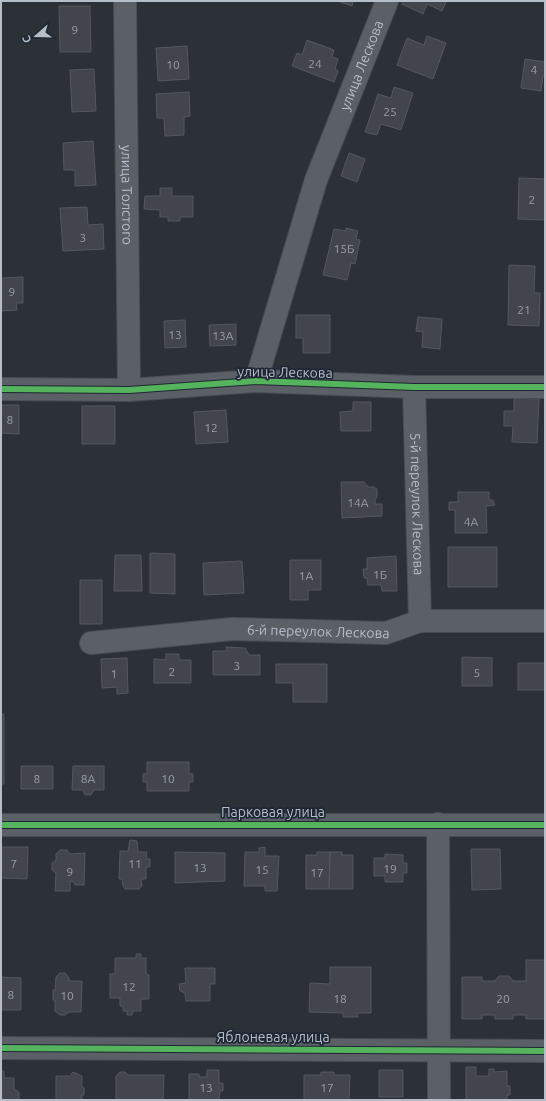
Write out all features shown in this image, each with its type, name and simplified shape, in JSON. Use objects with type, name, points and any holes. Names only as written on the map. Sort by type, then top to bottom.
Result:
[{"type":"street","name":"улица Толстого","points":[[125,1],[129,390]]},
{"type":"street","name":"улица Лескова","points":[[256,381],[316,180],[387,1]]},
{"type":"street","name":"улица Лескова","points":[[1,389],[129,390],[256,381],[414,387],[545,387]]},
{"type":"street","name":"5-й переулок Лескова","points":[[414,387],[420,621]]},
{"type":"street","name":"6-й переулок Лескова","points":[[91,643],[232,629],[386,633],[420,621],[545,622]]},
{"type":"street","points":[[438,824],[439,1100]]},
{"type":"street","name":"Парковая улица","points":[[1,825],[545,825]]},
{"type":"street","name":"Яблоневая улица","points":[[1,1048],[545,1051]]},
{"type":"building","points":[[337,1],[353,1],[352,6]]},
{"type":"building","points":[[403,1],[446,2],[442,11],[427,4],[423,14],[402,4]]},
{"type":"building","points":[[59,6],[90,6],[91,52],[60,52]]},
{"type":"building","points":[[427,36],[446,43],[433,79],[397,65],[407,38],[424,45]]},
{"type":"building","points":[[307,40],[334,50],[332,57],[338,59],[335,69],[338,71],[334,82],[292,66],[297,53],[302,55]]},
{"type":"building","points":[[187,46],[189,79],[158,81],[156,48]]},
{"type":"building","points":[[525,59],[545,62],[545,76],[543,76],[541,91],[521,88]]},
{"type":"building","points":[[94,69],[96,111],[72,112],[70,70]]},
{"type":"building","points":[[394,87],[413,93],[401,130],[381,124],[377,135],[365,132],[378,94],[391,98]]},
{"type":"building","points":[[189,92],[190,116],[184,117],[184,135],[165,136],[164,118],[157,118],[156,94]]},
{"type":"building","points":[[93,141],[96,185],[75,186],[75,170],[64,170],[63,143]]},
{"type":"building","points":[[349,153],[365,159],[357,182],[341,176]]},
{"type":"building","points":[[519,178],[545,179],[545,220],[518,219]]},
{"type":"building","points":[[160,188],[172,188],[172,196],[193,196],[193,217],[180,217],[180,221],[168,221],[168,217],[160,217],[160,210],[144,209],[145,196],[160,196]]},
{"type":"building","points":[[87,207],[88,225],[103,224],[104,249],[63,251],[60,208]]},
{"type":"building","points":[[346,228],[358,231],[356,239],[360,240],[355,264],[351,263],[347,280],[323,275],[334,229],[346,231]]},
{"type":"building","points":[[509,265],[535,266],[534,293],[540,293],[539,326],[508,325]]},
{"type":"building","points":[[23,277],[23,303],[16,303],[17,310],[1,311],[1,278]]},
{"type":"building","points":[[296,315],[330,315],[330,353],[303,353],[303,338],[296,338]]},
{"type":"building","points":[[418,317],[442,319],[440,349],[422,347],[423,332],[416,331]]},
{"type":"building","points":[[185,320],[186,347],[165,348],[164,321]]},
{"type":"building","points":[[236,324],[236,345],[210,346],[209,325]]},
{"type":"building","points":[[514,398],[539,399],[537,443],[512,442],[513,426],[504,426],[504,411],[514,411]]},
{"type":"building","points":[[353,402],[371,402],[371,431],[341,431],[340,412],[353,411]]},
{"type":"building","points":[[1,405],[19,405],[19,434],[1,433]]},
{"type":"building","points":[[82,406],[115,406],[115,444],[82,444]]},
{"type":"building","points":[[226,410],[228,442],[196,444],[194,412]]},
{"type":"building","points":[[341,482],[364,482],[368,487],[377,489],[375,504],[382,504],[382,516],[342,518]]},
{"type":"building","points":[[458,492],[489,492],[489,500],[493,500],[495,505],[486,506],[487,533],[455,533],[455,510],[449,510],[449,502],[458,502]]},
{"type":"building","points":[[448,547],[497,547],[497,587],[448,587]]},
{"type":"building","points":[[150,553],[175,554],[175,594],[150,593]]},
{"type":"building","points":[[115,555],[141,555],[142,591],[114,591]]},
{"type":"building","points":[[396,556],[397,591],[382,591],[381,585],[368,585],[367,578],[364,578],[363,569],[367,569],[367,558]]},
{"type":"building","points":[[290,560],[321,560],[321,590],[308,590],[308,600],[290,600]]},
{"type":"building","points":[[242,561],[244,593],[204,595],[203,563]]},
{"type":"building","points":[[80,580],[102,580],[102,624],[80,624]]},
{"type":"building","points":[[226,647],[245,648],[249,655],[260,655],[260,675],[213,675],[213,651],[227,651]]},
{"type":"building","points":[[166,654],[179,654],[179,660],[191,660],[191,683],[154,683],[154,659],[166,660]]},
{"type":"building","points":[[462,657],[492,658],[492,686],[462,686]]},
{"type":"building","points":[[127,658],[128,693],[117,694],[117,687],[102,688],[101,659]]},
{"type":"building","points":[[518,663],[545,663],[545,690],[518,690]]},
{"type":"building","points":[[276,664],[327,664],[327,702],[293,702],[293,683],[276,683]]},
{"type":"building","points":[[1,714],[4,714],[4,784],[1,784]]},
{"type":"building","points":[[147,762],[189,762],[189,774],[193,774],[193,782],[189,782],[189,791],[147,791],[147,782],[143,782],[143,774],[147,774]]},
{"type":"building","points":[[21,766],[53,766],[53,789],[21,789]]},
{"type":"building","points":[[73,766],[104,766],[104,790],[94,790],[91,795],[85,795],[83,790],[72,790]]},
{"type":"building","points":[[130,840],[137,841],[138,852],[147,852],[146,859],[150,859],[150,867],[146,867],[146,879],[141,879],[142,886],[139,889],[125,889],[122,879],[119,879],[120,851],[128,851]]},
{"type":"building","points":[[1,847],[28,847],[27,879],[1,878]]},
{"type":"building","points":[[265,847],[265,856],[279,856],[277,891],[265,891],[265,886],[244,886],[245,852],[259,852],[259,848]]},
{"type":"building","points":[[471,849],[500,849],[501,889],[472,890]]},
{"type":"building","points":[[60,850],[67,850],[70,854],[85,853],[84,885],[75,885],[74,882],[70,881],[70,891],[55,891],[56,873],[52,870],[52,863],[56,860],[56,854]]},
{"type":"building","points":[[175,852],[225,853],[225,881],[175,883]]},
{"type":"building","points":[[317,852],[330,852],[329,889],[306,889],[306,855],[317,855]]},
{"type":"building","points":[[330,852],[342,852],[342,855],[353,855],[353,889],[329,889]]},
{"type":"building","points":[[385,854],[403,855],[403,863],[407,863],[407,873],[403,873],[403,882],[385,882],[385,876],[374,876],[374,858],[385,858]]},
{"type":"building","points":[[136,954],[141,954],[141,958],[146,958],[146,974],[149,975],[149,999],[141,999],[141,1011],[133,1011],[132,1015],[127,1015],[127,1011],[123,1011],[123,1006],[120,1006],[120,998],[110,998],[110,974],[115,974],[115,958],[136,958]]},
{"type":"building","points":[[526,960],[545,960],[545,1019],[526,1019],[526,1015],[513,1015],[513,1019],[495,1019],[495,1015],[482,1015],[482,1019],[462,1019],[462,977],[482,977],[482,981],[495,981],[499,976],[509,976],[513,981],[526,981]]},
{"type":"building","points":[[330,967],[371,967],[371,1013],[357,1013],[358,1017],[343,1017],[343,1013],[309,1012],[310,983],[330,984]]},
{"type":"building","points":[[185,968],[215,968],[215,984],[210,984],[210,1001],[186,1001],[185,993],[180,991],[179,984],[186,983]]},
{"type":"building","points":[[60,973],[65,973],[69,978],[69,981],[82,981],[81,1012],[69,1012],[65,1015],[60,1015],[55,1011],[53,990],[55,990],[56,977]]},
{"type":"building","points":[[1,977],[21,978],[21,1010],[1,1010]]},
{"type":"building","points":[[466,1067],[476,1067],[476,1076],[489,1076],[489,1069],[494,1069],[494,1072],[507,1071],[507,1086],[510,1086],[510,1095],[507,1095],[507,1100],[466,1100]]},
{"type":"building","points":[[207,1070],[219,1070],[219,1083],[223,1083],[223,1091],[220,1091],[219,1100],[189,1100],[189,1074],[199,1074],[199,1077],[207,1077]]},
{"type":"building","points":[[379,1070],[403,1070],[403,1097],[379,1097]]},
{"type":"building","points":[[1,1071],[4,1071],[4,1078],[14,1078],[14,1089],[19,1092],[19,1099],[1,1100]]},
{"type":"building","points":[[73,1072],[82,1076],[84,1095],[82,1095],[82,1100],[56,1100],[56,1076],[70,1076]]},
{"type":"building","points":[[120,1072],[125,1072],[128,1075],[164,1075],[163,1100],[116,1100],[116,1076]]},
{"type":"building","points":[[321,1072],[334,1072],[334,1075],[350,1075],[349,1100],[304,1100],[304,1075],[321,1075]]},
{"type":"cycle path","points":[[1,389],[129,390],[256,381],[414,387],[545,387]]},
{"type":"cycle path","points":[[1,825],[545,825]]},
{"type":"cycle path","points":[[1,1048],[545,1051]]}]
